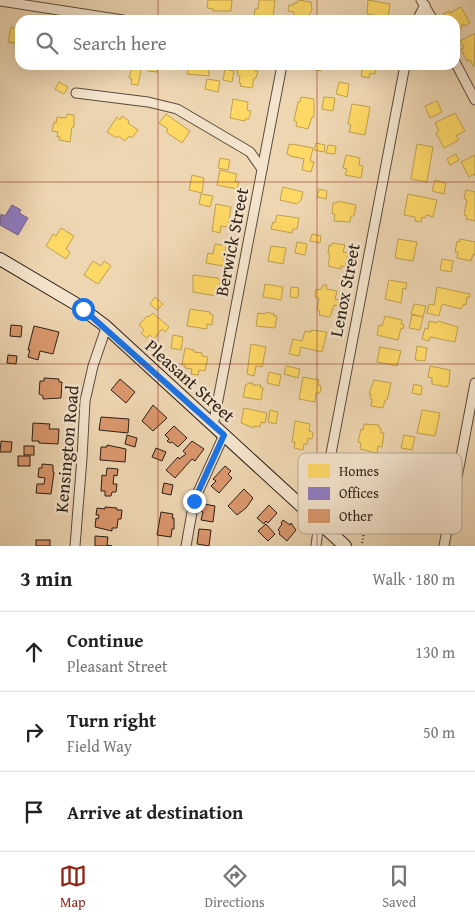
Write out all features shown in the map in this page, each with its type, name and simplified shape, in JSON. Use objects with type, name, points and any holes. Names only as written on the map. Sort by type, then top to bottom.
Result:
[{"type":"main road","name":"Pleasant Street","points":[[0,259],[76,304],[106,328],[298,503]]},
{"type":"main road","name":"Pleasant Street","points":[[332,534],[345,546]]},
{"type":"street","points":[[0,1],[91,15]]},
{"type":"street","points":[[419,15],[423,3]]},
{"type":"street","points":[[423,3],[430,15]]},
{"type":"street","name":"Berwick Street","points":[[213,426],[281,70]]},
{"type":"street","name":"Lenox Street","points":[[331,453],[403,70]]},
{"type":"street","points":[[459,70],[475,100]]},
{"type":"street","points":[[76,93],[148,102],[177,109],[250,152],[262,169]]},
{"type":"street","name":"Kensington Road","points":[[74,546],[85,401],[93,366],[106,328]]},
{"type":"street","points":[[462,453],[475,383]]},
{"type":"street","points":[[186,546],[194,501],[224,435]]},
{"type":"path","points":[[362,543],[364,534]]},
{"type":"building: Homes","points":[[208,0],[232,0],[231,11],[213,11],[213,9],[207,8]]},
{"type":"building: Homes","points":[[259,0],[275,0],[273,15],[254,15],[255,9],[258,9]]},
{"type":"building: Homes","points":[[298,0],[311,2],[312,10],[309,15],[294,15],[294,12],[288,11],[289,5],[297,3]]},
{"type":"building: Homes","points":[[368,0],[390,4],[388,15],[367,14]]},
{"type":"building: Homes","points":[[461,7],[470,23],[464,26],[463,24],[460,29],[460,15],[444,14],[449,11],[450,13]]},
{"type":"building: Homes","points":[[11,27],[15,28],[15,43],[8,42]]},
{"type":"building: Homes","points":[[475,34],[474,67],[470,60],[467,61],[461,49],[464,48],[460,41]]},
{"type":"building: Homes","points":[[131,70],[141,70],[138,85],[131,84],[132,79],[129,78]]},
{"type":"building: Homes","points":[[188,70],[208,70],[209,76],[187,74]]},
{"type":"building: Homes","points":[[225,70],[234,71],[232,82],[223,80]]},
{"type":"building: Homes","points":[[235,70],[258,71],[252,88],[240,86],[240,76],[237,75],[238,71]]},
{"type":"building: Homes","points":[[362,70],[376,70],[375,74],[370,73],[369,78],[361,76]]},
{"type":"building: Homes","points":[[207,79],[220,81],[218,92],[205,89]]},
{"type":"building: Homes","points":[[59,82],[68,87],[64,94],[55,89]]},
{"type":"building: Homes","points":[[339,82],[349,84],[347,97],[336,94]]},
{"type":"building: Homes","points":[[301,97],[314,99],[314,117],[312,117],[308,129],[296,126],[297,122],[294,121]]},
{"type":"building: Homes","points":[[324,97],[335,98],[333,111],[322,109]]},
{"type":"building: Homes","points":[[233,99],[248,102],[247,110],[251,111],[249,119],[245,119],[245,121],[230,118]]},
{"type":"building: Homes","points":[[437,101],[442,112],[430,118],[425,106]]},
{"type":"building: Homes","points":[[352,104],[370,107],[365,135],[349,132],[351,125],[348,124]]},
{"type":"building: Homes","points":[[455,113],[465,131],[456,136],[459,140],[444,148],[436,133],[439,131],[435,123]]},
{"type":"building: Homes","points":[[67,114],[74,115],[74,127],[72,127],[70,142],[59,140],[60,137],[57,137],[58,132],[52,131],[57,117],[66,118]]},
{"type":"building: Homes","points":[[166,114],[190,131],[182,143],[166,132],[168,129],[159,123]]},
{"type":"building: Homes","points":[[122,116],[138,130],[132,138],[129,136],[125,141],[107,132],[117,117],[120,120]]},
{"type":"building: Homes","points":[[316,143],[325,145],[324,152],[314,150]]},
{"type":"building: Homes","points":[[289,144],[313,148],[310,161],[314,162],[311,172],[302,170],[304,159],[287,154]]},
{"type":"building: Homes","points":[[417,144],[433,147],[427,182],[411,179]]},
{"type":"building: Homes","points":[[328,145],[336,146],[335,154],[326,153]]},
{"type":"building: Homes","points":[[456,154],[459,160],[450,165],[447,159]]},
{"type":"building: Homes","points":[[346,155],[360,158],[359,165],[363,166],[361,178],[345,175],[347,169],[343,168]]},
{"type":"building: Homes","points":[[475,155],[475,176],[474,174],[469,177],[461,162]]},
{"type":"building: Homes","points":[[220,158],[230,160],[228,170],[218,168]]},
{"type":"building: Homes","points":[[220,170],[237,174],[235,181],[239,182],[237,189],[217,185]]},
{"type":"building: Homes","points":[[192,175],[204,178],[202,193],[189,190]]},
{"type":"building: Homes","points":[[435,180],[446,183],[444,194],[432,191]]},
{"type":"building: Homes","points":[[283,187],[303,192],[301,200],[297,204],[280,200]]},
{"type":"building: Homes","points":[[319,189],[327,191],[326,199],[317,197]]},
{"type":"building: Homes","points":[[466,190],[475,192],[475,221],[466,219],[467,216],[464,215],[467,200],[464,199]]},
{"type":"building: Homes","points":[[201,194],[213,196],[210,207],[199,204]]},
{"type":"building: Homes","points":[[408,194],[437,200],[433,217],[426,215],[425,218],[422,217],[421,222],[415,221],[415,217],[404,215]]},
{"type":"building: Homes","points":[[338,201],[356,205],[354,216],[351,216],[350,222],[334,221],[335,214],[332,214],[333,203]]},
{"type":"building: Homes","points":[[216,204],[231,207],[228,227],[221,226],[220,233],[212,231]]},
{"type":"building: Homes","points":[[277,215],[299,218],[297,229],[293,229],[292,233],[271,229]]},
{"type":"building: Homes","points":[[61,228],[74,236],[66,249],[70,252],[66,259],[46,246],[53,234],[56,236]]},
{"type":"building: Homes","points":[[312,234],[321,236],[320,243],[310,241]]},
{"type":"building: Homes","points":[[398,239],[417,242],[413,261],[395,258]]},
{"type":"building: Homes","points":[[460,239],[475,242],[475,255],[473,254],[471,261],[457,258],[458,252],[455,252],[457,241],[460,242]]},
{"type":"building: Homes","points":[[297,242],[307,244],[305,255],[295,253]]},
{"type":"building: Homes","points":[[332,243],[345,245],[343,252],[348,253],[345,267],[341,266],[341,269],[328,266],[329,245],[331,246]]},
{"type":"building: Homes","points":[[215,244],[226,246],[223,266],[206,263],[208,253],[213,254]]},
{"type":"building: Homes","points":[[271,246],[286,248],[283,264],[268,261]]},
{"type":"building: Homes","points":[[442,259],[453,261],[451,272],[440,270]]},
{"type":"building: Homes","points":[[93,261],[101,266],[104,261],[111,266],[98,284],[84,275]]},
{"type":"building: Homes","points":[[193,275],[218,278],[220,281],[217,296],[193,292]]},
{"type":"building: Homes","points":[[389,280],[407,283],[406,289],[403,288],[401,303],[385,299]]},
{"type":"building: Homes","points":[[265,284],[283,287],[281,300],[263,297]]},
{"type":"building: Homes","points":[[323,285],[327,285],[326,289],[337,291],[335,299],[339,300],[337,306],[334,305],[330,317],[319,315],[320,311],[317,310],[319,298],[315,297],[316,289],[321,290]]},
{"type":"building: Homes","points":[[291,287],[299,288],[298,298],[290,297]]},
{"type":"building: Homes","points":[[437,287],[470,294],[470,297],[467,297],[466,305],[464,304],[461,309],[442,304],[439,316],[427,313],[429,304],[434,305]]},
{"type":"building: Homes","points":[[155,297],[163,304],[157,310],[150,304]]},
{"type":"building: Homes","points":[[414,304],[426,306],[423,317],[411,314]]},
{"type":"building: Homes","points":[[190,309],[210,312],[213,315],[212,325],[207,324],[207,329],[187,326]]},
{"type":"building: Homes","points":[[266,312],[277,316],[275,328],[256,326],[258,313],[266,314]]},
{"type":"building: Homes","points":[[153,313],[169,327],[165,332],[162,329],[154,339],[150,335],[147,338],[141,333],[144,330],[139,325],[147,316],[149,317]]},
{"type":"building: Homes","points":[[412,315],[423,317],[420,330],[409,328]]},
{"type":"building: Homes","points":[[385,316],[402,320],[401,324],[404,325],[403,329],[401,328],[398,340],[377,335],[379,325],[382,326]]},
{"type":"building: Homes","points":[[429,321],[437,323],[438,321],[458,327],[455,342],[430,337],[429,341],[422,339],[425,328],[428,329]]},
{"type":"building: Homes","points":[[311,330],[327,332],[322,352],[301,347],[299,356],[289,354],[293,339],[302,341],[305,331],[311,332]]},
{"type":"building: Homes","points":[[173,335],[183,337],[181,350],[171,348]]},
{"type":"building: Homes","points":[[251,344],[266,347],[262,367],[256,366],[254,376],[247,374]]},
{"type":"building: Homes","points":[[417,346],[427,348],[425,361],[415,360]]},
{"type":"building: Homes","points":[[380,347],[401,351],[397,366],[377,362]]},
{"type":"building: Homes","points":[[185,348],[202,353],[202,356],[208,357],[205,371],[199,370],[198,375],[191,374],[192,369],[185,368],[185,365],[182,365]]},
{"type":"building: Homes","points":[[286,366],[300,369],[298,378],[284,374]]},
{"type":"building: Homes","points":[[430,366],[450,370],[447,387],[432,384],[432,378],[428,377]]},
{"type":"building: Homes","points":[[269,372],[281,375],[279,386],[267,383]]},
{"type":"building: Homes","points":[[303,377],[319,380],[318,385],[321,386],[320,393],[316,393],[315,402],[299,399]]},
{"type":"building: Homes","points":[[374,380],[391,383],[383,408],[371,406],[372,399],[370,399],[371,394],[369,394]]},
{"type":"building: Homes","points":[[246,384],[261,385],[260,387],[263,388],[261,400],[243,397]]},
{"type":"building: Homes","points":[[414,384],[422,386],[421,395],[412,393]]},
{"type":"building: Homes","points":[[244,408],[267,413],[265,423],[261,422],[260,427],[254,426],[254,428],[241,423]]},
{"type":"building: Homes","points":[[270,410],[278,412],[276,424],[268,422]]},
{"type":"building: Homes","points":[[422,410],[440,413],[435,436],[417,433]]},
{"type":"building: Homes","points":[[295,421],[310,424],[309,431],[313,432],[312,439],[308,438],[303,450],[294,448],[295,442],[292,442]]},
{"type":"building: Homes","points":[[364,424],[379,425],[381,433],[384,433],[382,447],[378,446],[377,453],[360,449],[361,443],[358,442]]},
{"type":"building: Homes","points":[[404,435],[415,437],[412,450],[401,448]]},
{"type":"building: Offices","points":[[12,205],[21,210],[19,213],[28,218],[18,235],[0,225],[1,214],[5,216]]},
{"type":"building: Other","points":[[11,325],[22,326],[21,337],[10,336]]},
{"type":"building: Other","points":[[34,326],[59,332],[53,354],[40,351],[38,360],[28,357]]},
{"type":"building: Other","points":[[8,355],[17,356],[16,364],[7,363]]},
{"type":"building: Other","points":[[44,378],[59,379],[59,382],[62,382],[61,398],[43,399],[43,396],[39,394],[40,381],[44,381]]},
{"type":"building: Other","points":[[120,379],[135,392],[126,403],[111,390]]},
{"type":"building: Other","points":[[153,405],[167,418],[153,431],[142,421]]},
{"type":"building: Other","points":[[101,417],[129,419],[128,433],[99,430]]},
{"type":"building: Other","points":[[33,423],[50,424],[49,429],[59,429],[58,444],[32,441]]},
{"type":"building: Other","points":[[174,426],[187,438],[178,447],[172,442],[167,441],[169,439],[165,435]]},
{"type":"building: Other","points":[[127,435],[137,438],[135,447],[125,444]]},
{"type":"building: Other","points":[[1,441],[12,442],[11,452],[0,452]]},
{"type":"building: Other","points":[[192,441],[204,449],[195,461],[192,459],[175,478],[166,470],[178,457],[179,459],[186,454],[183,451]]},
{"type":"building: Other","points":[[107,445],[126,449],[125,462],[100,460],[101,447],[107,447]]},
{"type":"building: Other","points":[[24,446],[34,446],[34,455],[24,455]]},
{"type":"building: Other","points":[[156,448],[166,452],[162,461],[152,457]]},
{"type":"building: Other","points":[[18,456],[30,456],[30,466],[18,466]]},
{"type":"building: Other","points":[[42,464],[53,465],[51,494],[36,493],[37,484],[44,484],[45,478],[38,477],[39,468],[42,468]]},
{"type":"building: Other","points":[[225,466],[231,471],[228,474],[232,478],[219,493],[211,486],[216,481],[213,479]]},
{"type":"building: Other","points":[[107,468],[118,469],[117,476],[114,475],[113,484],[117,484],[116,492],[112,492],[111,496],[105,496],[105,491],[101,491],[102,475],[106,476]]},
{"type":"building: Other","points":[[164,483],[173,485],[171,495],[162,493]]},
{"type":"building: Other","points":[[244,489],[253,498],[246,508],[237,515],[228,506]]},
{"type":"building: Other","points":[[204,504],[215,506],[213,522],[201,520],[203,512],[201,511]]},
{"type":"building: Other","points":[[269,505],[277,513],[268,523],[266,521],[264,524],[257,518]]},
{"type":"building: Other","points":[[105,507],[122,510],[117,528],[112,528],[112,531],[95,527],[96,518],[98,519],[99,515],[96,515],[97,508],[105,509]]},
{"type":"building: Other","points":[[161,512],[173,514],[174,529],[172,529],[171,537],[157,535]]},
{"type":"building: Other","points":[[283,520],[290,525],[291,523],[296,530],[287,541],[279,534],[278,530]]},
{"type":"building: Other","points":[[266,524],[275,534],[268,541],[258,531]]},
{"type":"building: Other","points":[[199,529],[211,530],[209,546],[197,544]]},
{"type":"building: Other","points":[[95,536],[108,537],[107,545],[112,546],[95,546]]},
{"type":"building: Other","points":[[36,540],[50,540],[50,546],[36,546]]},
{"type":"route","points":[[83,309],[224,435],[194,501]]}]
